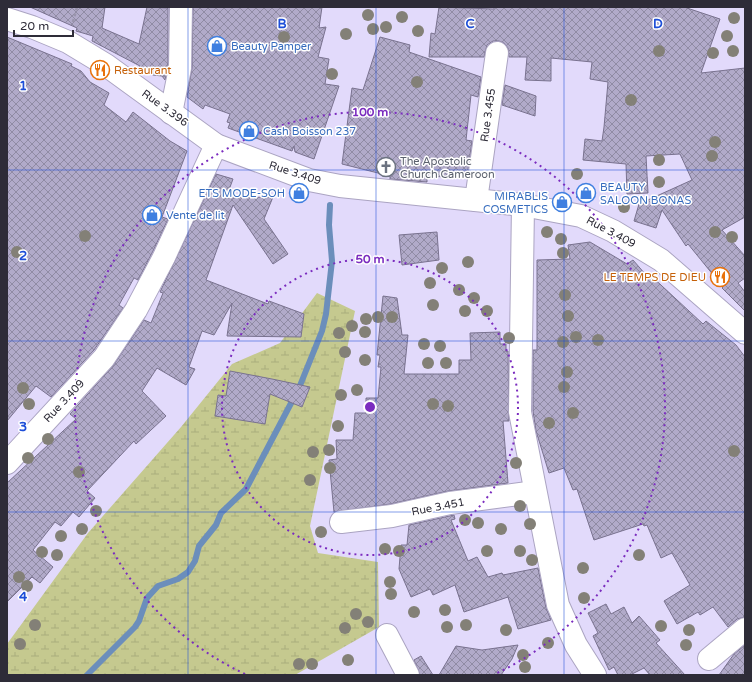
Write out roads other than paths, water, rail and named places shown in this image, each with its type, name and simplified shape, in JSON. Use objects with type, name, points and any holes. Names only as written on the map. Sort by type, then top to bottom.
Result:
[{"type":"street","points":[[172,113],[180,68],[181,7]]},
{"type":"street","name":"Rue 3.396","points":[[7,19],[32,27],[68,42],[106,65],[216,145]]},
{"type":"street","name":"Rue 3.455","points":[[476,200],[497,53]]},
{"type":"street","name":"Rue 3.409","points":[[7,463],[104,358],[136,310],[164,257],[216,145],[309,180],[340,186],[523,205],[581,216],[613,231],[661,260],[745,333]]},
{"type":"street","points":[[523,205],[519,399],[535,492],[558,605],[576,646],[595,675]]},
{"type":"street","name":"Rue 3.451","points":[[341,522],[392,516],[450,503],[535,492]]},
{"type":"street","points":[[709,659],[745,629]]},
{"type":"street","points":[[387,635],[408,675]]},
{"type":"waterway","points":[[87,675],[135,627],[139,621],[147,598],[158,586],[178,579],[188,572],[195,561],[199,546],[216,525],[221,513],[246,489],[299,388],[322,331],[326,314],[332,261],[329,225],[330,205]]},
{"type":"place","name":"Beauty Pamper","points":[[217,46]]},
{"type":"place","name":"Restaurant","points":[[100,70]]},
{"type":"place","name":"Cash Boisson 237","points":[[249,131]]},
{"type":"place","name":"The Apostolic Church Cameroon","points":[[386,167]]},
{"type":"place","name":"ETS MODE-SOH","points":[[299,193]]},
{"type":"place","name":"BEAUTY SALOON BONAS","points":[[586,193]]},
{"type":"place","name":"MIRABLIS COSMETICS","points":[[562,202]]},
{"type":"place","name":"Vente de lit","points":[[152,215]]},
{"type":"place","name":"LE TEMPS DE DIEU","points":[[720,277]]}]
